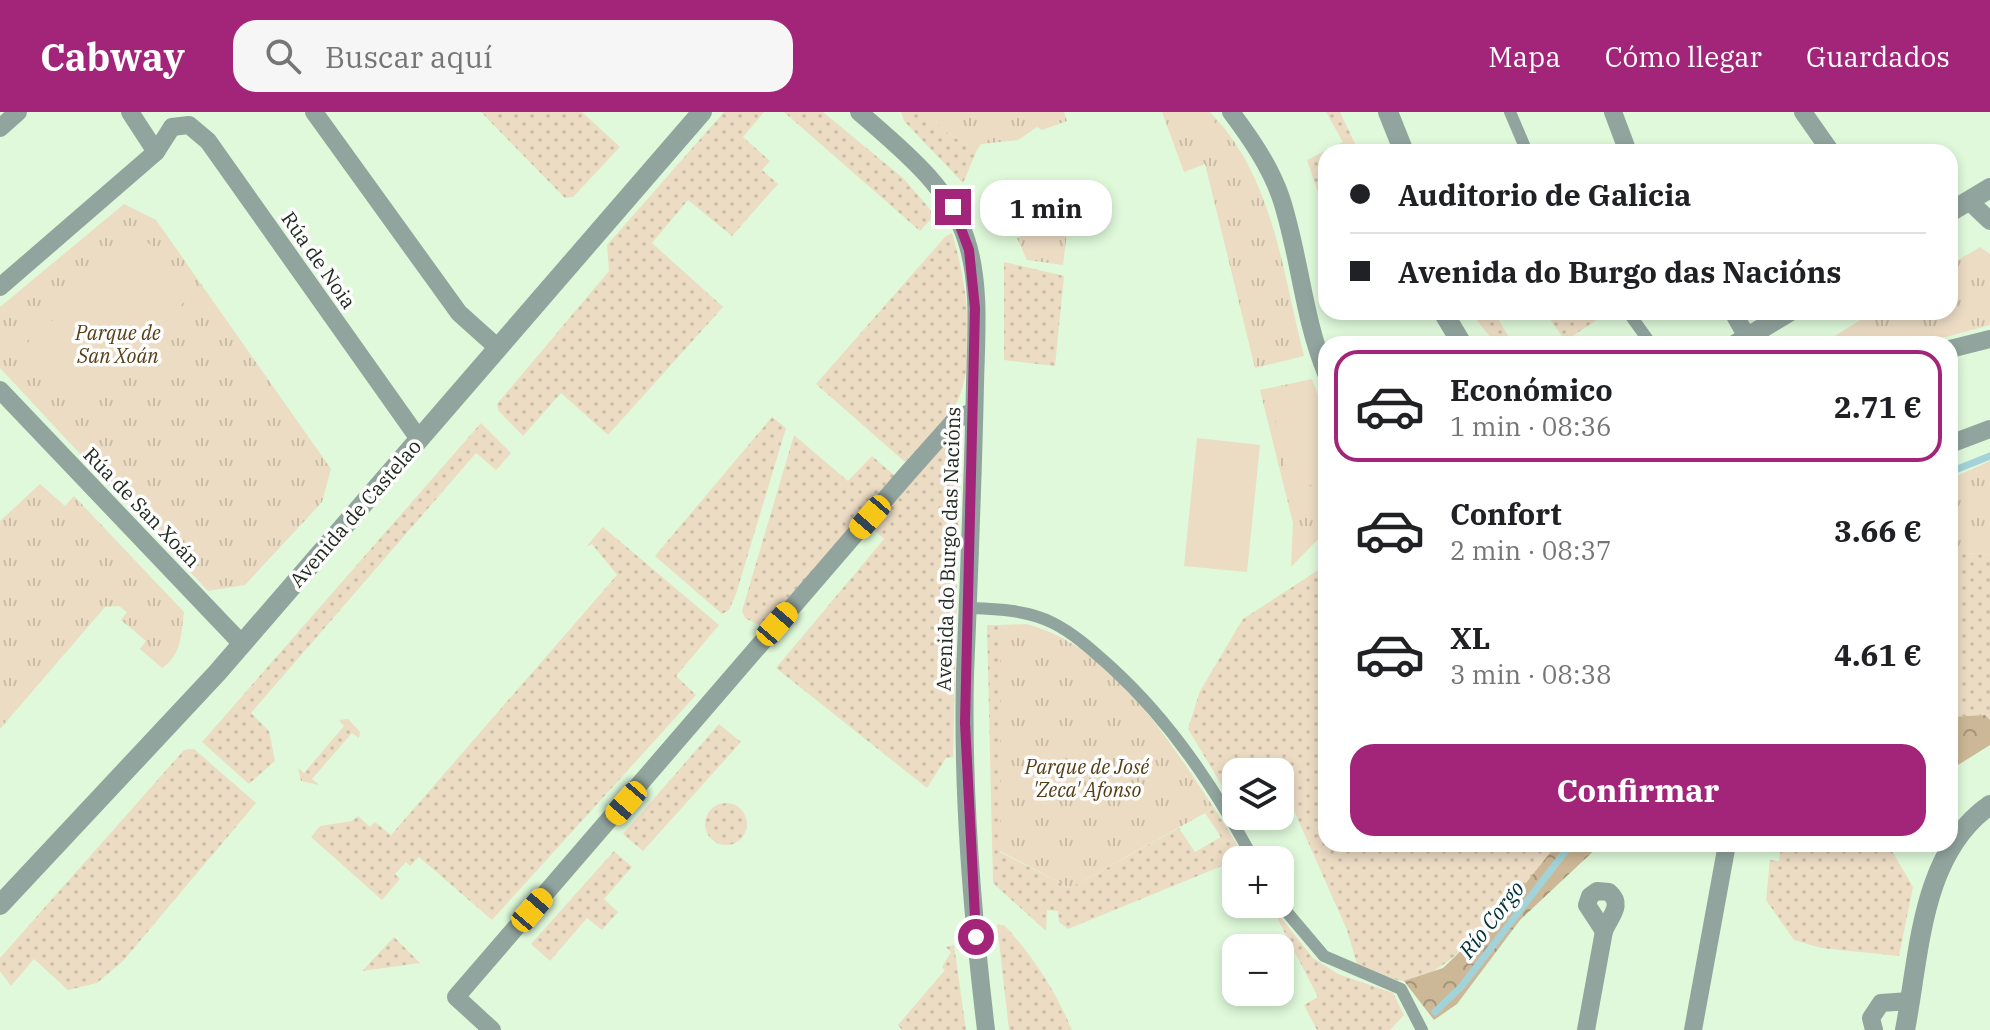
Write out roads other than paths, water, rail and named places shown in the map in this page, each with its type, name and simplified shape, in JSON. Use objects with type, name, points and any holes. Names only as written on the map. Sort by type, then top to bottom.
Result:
[{"type":"street","points":[[0,128],[18,112]]},
{"type":"street","points":[[130,112],[156,152]]},
{"type":"street","points":[[314,112],[459,313],[498,348]]},
{"type":"street","name":"Avenida de Castelao","points":[[0,905],[85,818],[242,644],[702,112]]},
{"type":"street","name":"Avenida do Burgo das Nacións","points":[[859,112],[880,119],[953,207],[967,240],[975,308],[965,686],[967,796],[986,1030]]},
{"type":"street","points":[[1231,112],[1253,141],[1281,201],[1308,323],[1318,351]]},
{"type":"street","points":[[1388,112],[1401,144]]},
{"type":"street","points":[[1510,112],[1524,144]]},
{"type":"street","points":[[1613,112],[1625,144]]},
{"type":"street","points":[[1803,112],[1825,144]]},
{"type":"street","name":"Rúa de Noia","points":[[0,287],[156,152],[166,120],[189,125],[208,141],[419,439]]},
{"type":"street","points":[[1958,207],[1990,188]]},
{"type":"street","points":[[1969,201],[1990,221]]},
{"type":"street","points":[[1749,336],[1776,320]]},
{"type":"street","points":[[1958,347],[1990,339]]},
{"type":"street","name":"Rúa de San Xoán","points":[[3,401],[242,644]]},
{"type":"street","points":[[492,1030],[456,997],[907,474],[955,420],[974,411]]},
{"type":"street","points":[[1958,441],[1990,429]]},
{"type":"street","points":[[969,608],[1034,615],[1069,633],[1100,658],[1151,705],[1177,736],[1245,846]]},
{"type":"street","points":[[1958,838],[1990,805]]},
{"type":"street","points":[[1693,1030],[1726,852]]},
{"type":"street","points":[[1905,1030],[1933,887],[1951,852]]},
{"type":"street","points":[[1292,918],[1324,956],[1401,989],[1422,1030]]},
{"type":"street","points":[[1586,1030],[1604,931]]},
{"type":"street","points":[[1872,1028],[1875,1009],[1881,1003],[1910,1001]]},
{"type":"waterway","name":"Río Corgo","points":[[1958,469],[1990,456]]},
{"type":"waterway","name":"Río Corgo","points":[[1435,1012],[1461,987],[1565,852]]},
{"type":"park label","name":"Parque de San Xoán","points":[[118,344]]},
{"type":"park label","name":"Parque de José 'Zeca' Afonso","points":[[1087,778]]}]
